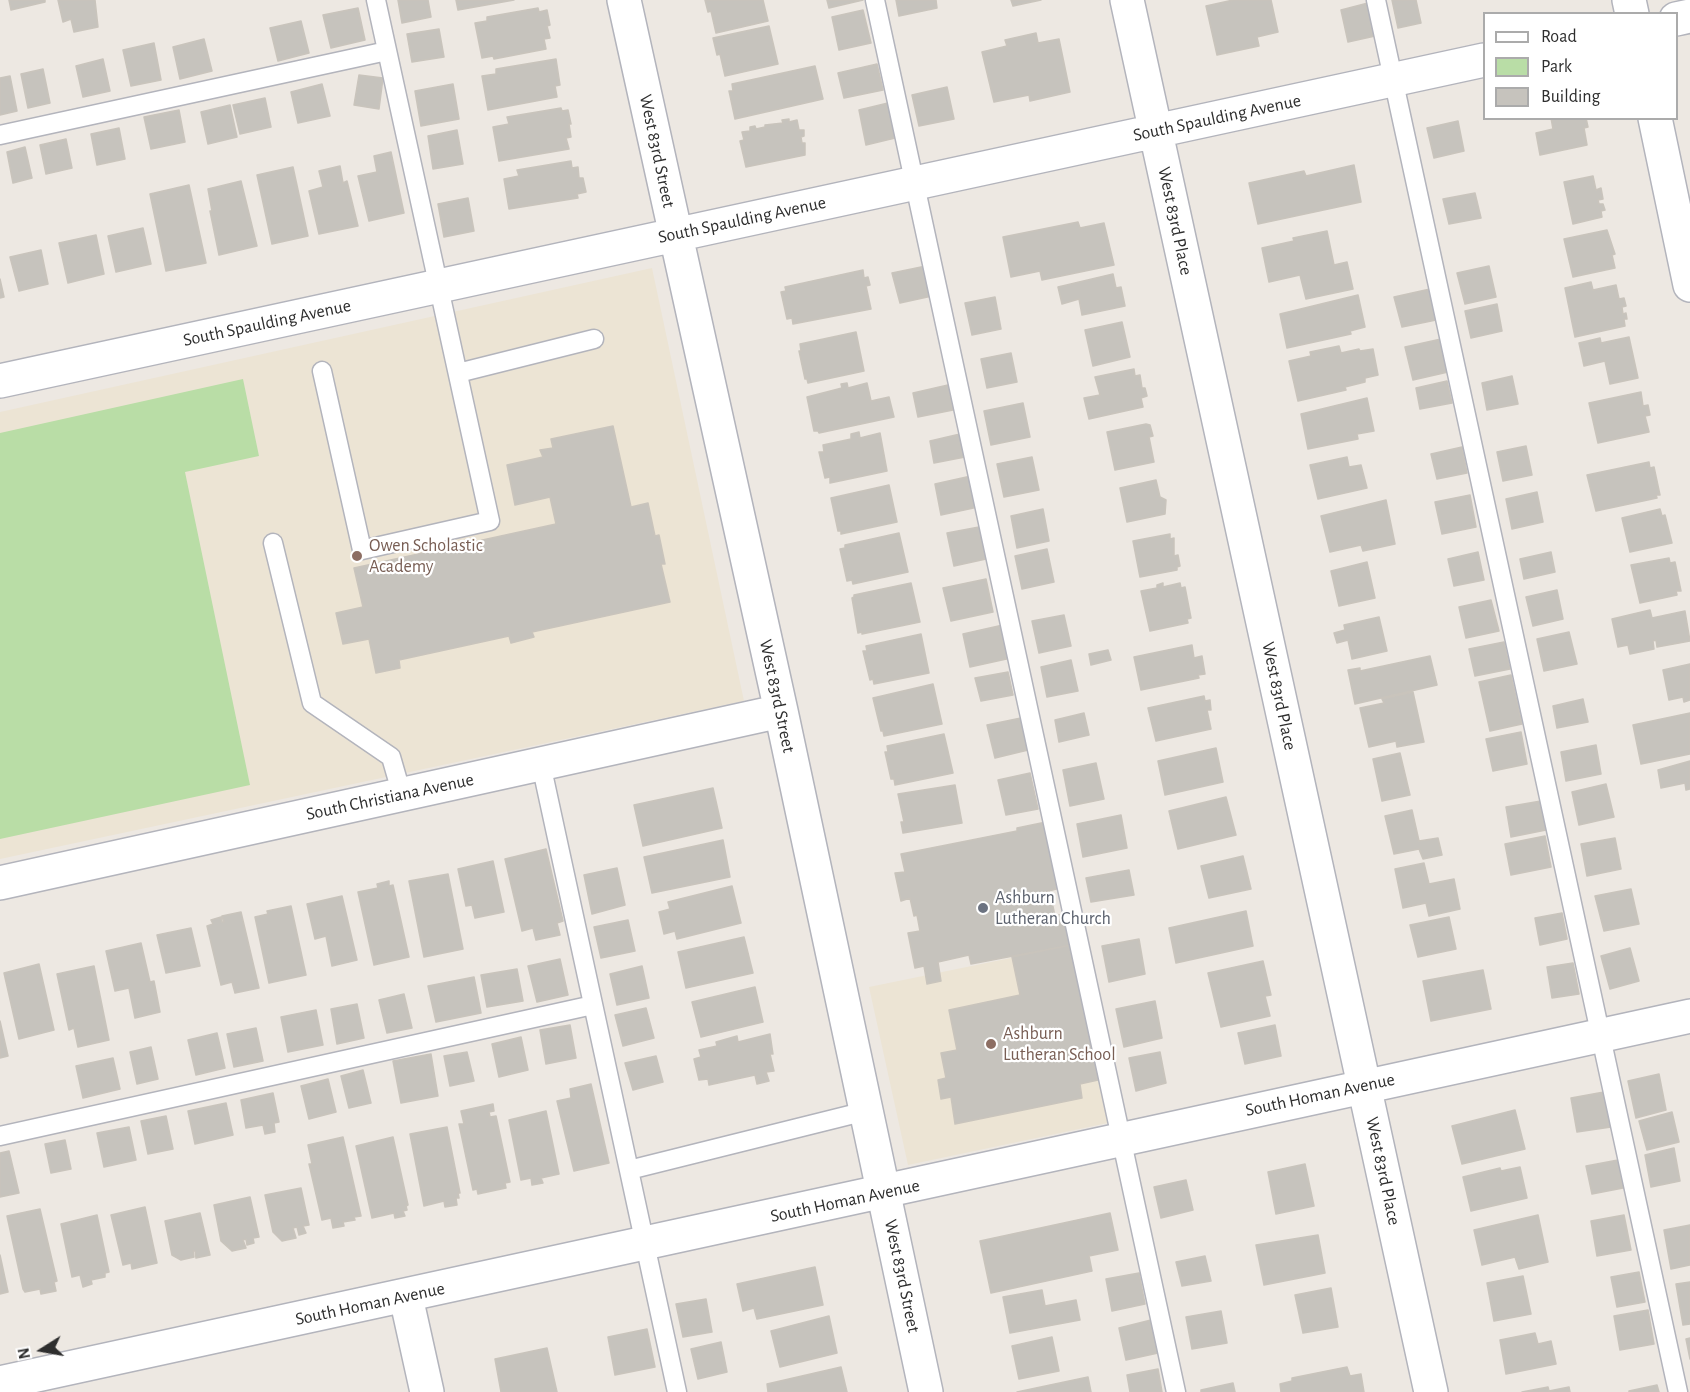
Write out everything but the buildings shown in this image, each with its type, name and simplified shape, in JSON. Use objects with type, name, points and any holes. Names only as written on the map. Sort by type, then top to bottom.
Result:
[{"type":"street","name":"West 83rd Street","points":[[624,0],[781,711],[926,1392]]},
{"type":"street","name":"West 83rd Place","points":[[1127,0],[1431,1392]]},
{"type":"street","name":"South Spaulding Avenue","points":[[0,381],[1483,60]]},
{"type":"street","points":[[1655,120],[1690,285]]},
{"type":"street","name":"South Christiana Avenue","points":[[0,883],[781,711]]},
{"type":"street","name":"South Homan Avenue","points":[[0,1383],[406,1297],[1364,1085],[1690,1016]]},
{"type":"street","points":[[406,1297],[427,1392]]},
{"type":"lane","points":[[322,371],[362,550],[490,521],[376,0]]},
{"type":"lane","points":[[875,0],[1176,1392]]},
{"type":"lane","points":[[1376,0],[1678,1392]]},
{"type":"lane","points":[[0,135],[387,51]]},
{"type":"lane","points":[[458,373],[594,339]]},
{"type":"lane","points":[[273,543],[312,703],[391,757],[402,795]]},
{"type":"lane","points":[[541,764],[677,1392]]},
{"type":"lane","points":[[0,1136],[593,1005]]},
{"type":"lane","points":[[629,1170],[866,1111]]},
{"type":"shaded area","name":"Owen Scholastic Academy","points":[[652,268],[744,701],[0,859],[0,412]]},
{"type":"shaded area","name":"Ashburn Lutheran School","points":[[1079,944],[1117,1121],[908,1165],[869,987]]},
{"type":"green space","points":[[243,379],[259,456],[185,472],[250,785],[0,839],[0,433]]},
{"type":"place","name":"Owen Scholastic Academy","points":[[357,556]]},
{"type":"place","name":"Ashburn Lutheran Church","points":[[983,908]]},
{"type":"place","name":"Ashburn Lutheran School","points":[[991,1044]]}]
